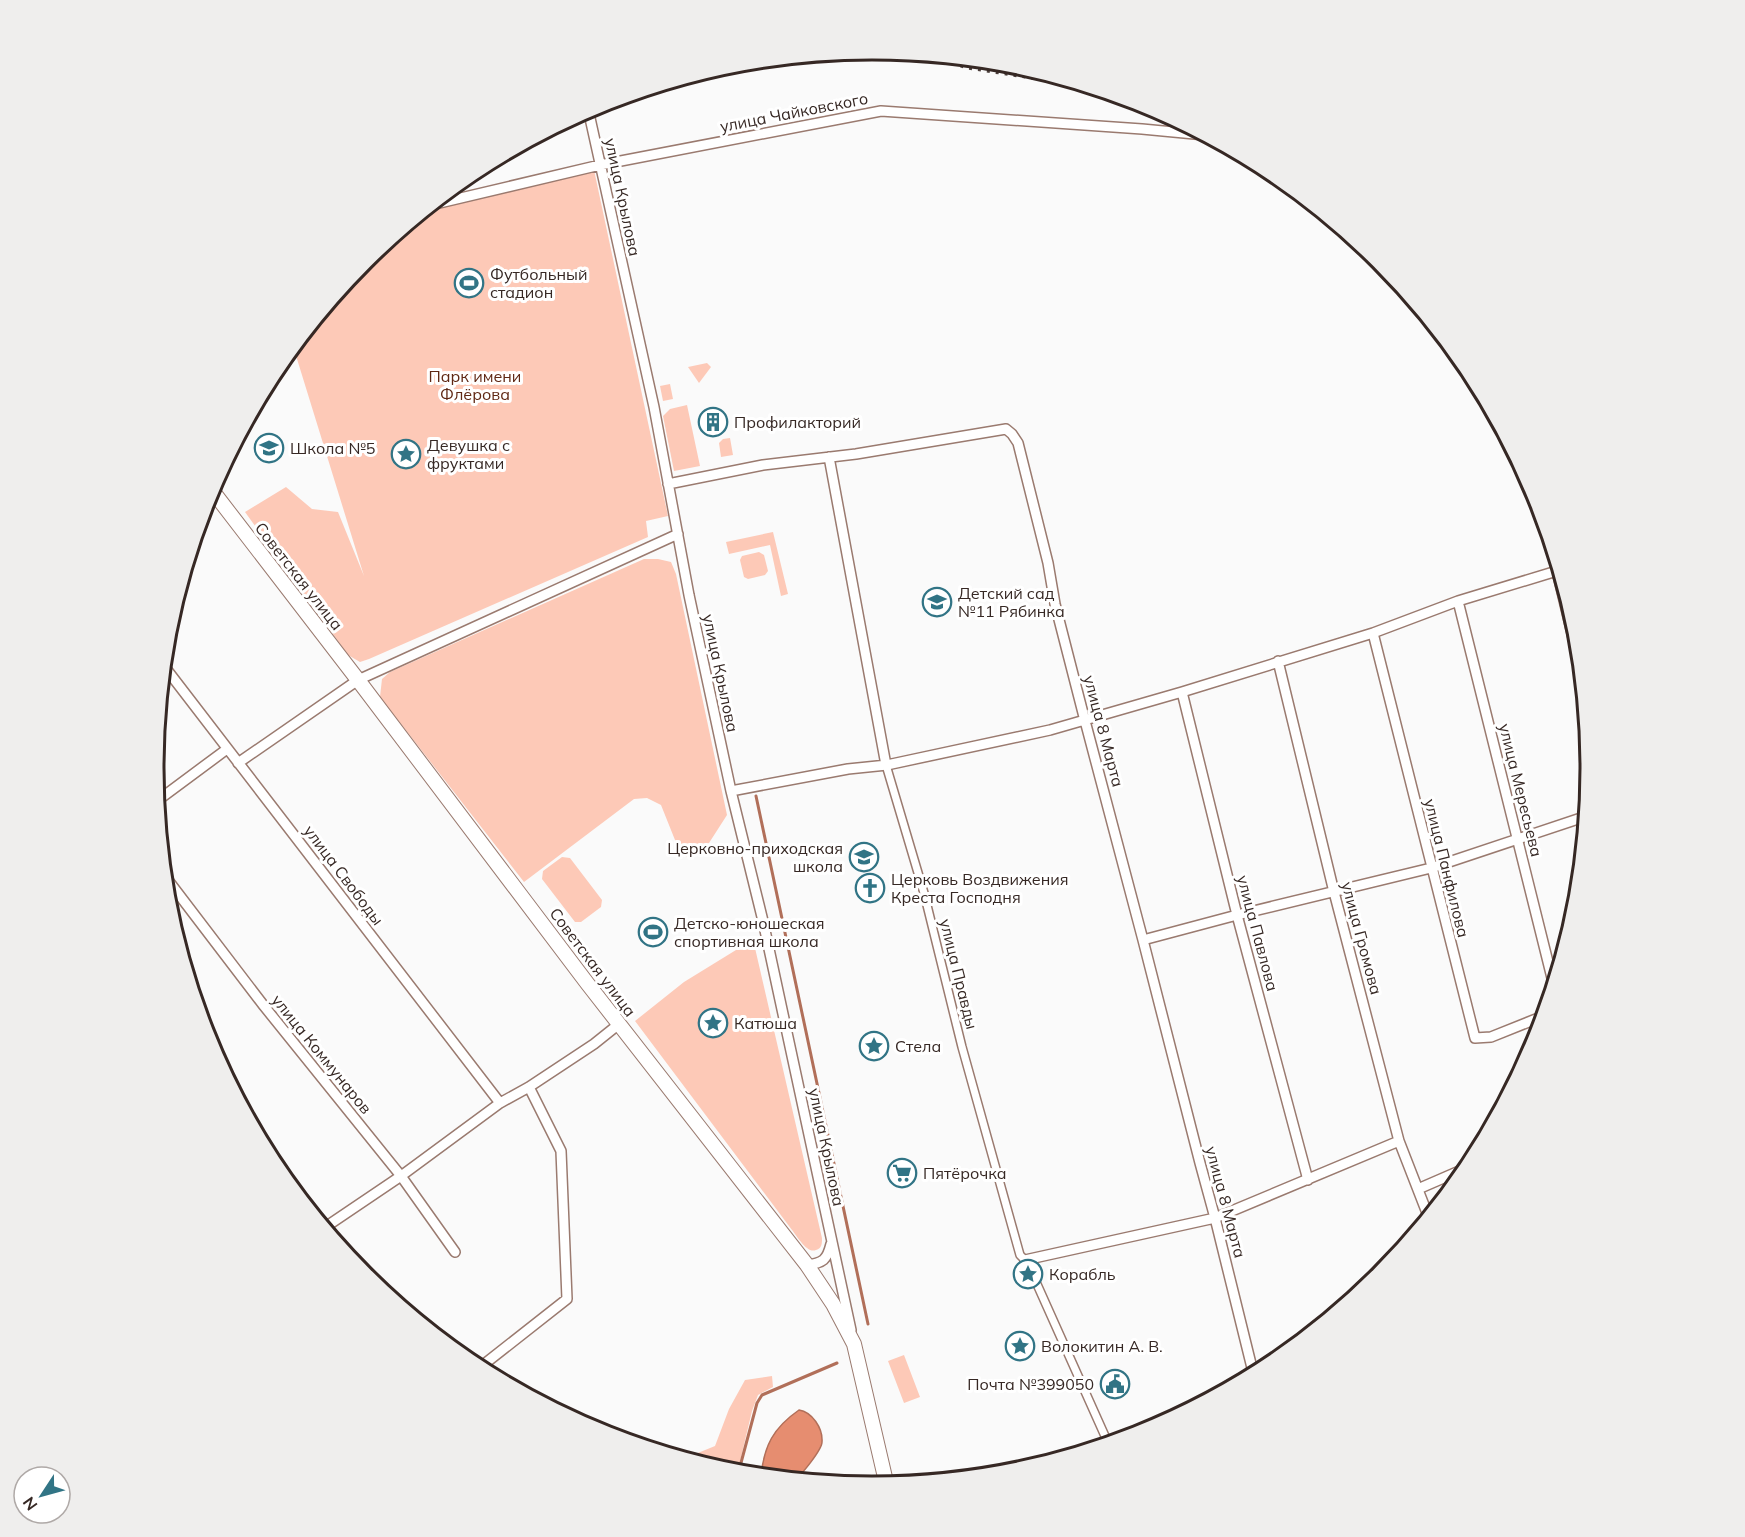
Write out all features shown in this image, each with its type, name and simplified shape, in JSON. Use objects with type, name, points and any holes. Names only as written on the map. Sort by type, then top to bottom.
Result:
[{"type":"main road","name":"Советская улица","points":[[218,498],[619,1024],[807,1265],[833,1304],[854,1344],[885,1476]]},
{"type":"street","name":"улица Чайковского","points":[[448,201],[600,165],[881,111],[1187,133]]},
{"type":"street","name":"улица Крылова","points":[[590,119],[654,407],[731,791],[763,921],[854,1344]]},
{"type":"street","name":"улица 8 Марта","points":[[668,484],[763,465],[1006,429],[1018,443],[1085,720],[1252,1367]]},
{"type":"street","name":"улица Правды","points":[[829,457],[886,765],[924,893],[962,1047],[1020,1255],[1025,1260],[1105,1437]]},
{"type":"street","points":[[238,763],[358,680],[678,534]]},
{"type":"street","points":[[731,791],[848,769],[886,765],[1050,730],[1373,633],[1458,601],[1553,572]]},
{"type":"street","name":"улица Мересьева","points":[[1458,601],[1551,972]]},
{"type":"street","name":"улица Панфилова","points":[[1373,633],[1475,1038],[1491,1037],[1534,1020]]},
{"type":"street","name":"улица Громова","points":[[1278,661],[1334,892],[1399,1141],[1426,1211]]},
{"type":"street","name":"улица Свободы","points":[[170,674],[500,1103]]},
{"type":"street","name":"улица Павлова","points":[[1182,692],[1308,1180]]},
{"type":"street","points":[[165,795],[227,749]]},
{"type":"street","points":[[1143,940],[1431,868],[1579,819]]},
{"type":"street","name":"улица Коммунаров","points":[[175,890],[264,1006],[401,1176],[455,1252]]},
{"type":"street","points":[[330,1224],[401,1176],[500,1103],[529,1087],[594,1044],[619,1024]]},
{"type":"street","points":[[486,1362],[567,1299],[561,1151],[529,1087]]},
{"type":"street","points":[[1025,1260],[1215,1218],[1399,1141]]},
{"type":"street","points":[[1418,1189],[1454,1173]]},
{"type":"street","points":[[807,1265],[824,1261],[829,1255],[832,1242]]},
{"type":"green space","name":"Парк имени Флёрова","points":[[594,170],[668,516],[646,521],[648,537],[360,662],[348,655],[245,512],[286,487],[312,509],[338,512],[364,576],[296,356],[340,301],[405,236],[442,206]]},
{"type":"green space","points":[[707,363],[711,367],[699,383],[688,367]]},
{"type":"green space","points":[[670,384],[673,399],[663,401],[660,386]]},
{"type":"green space","points":[[687,405],[700,466],[674,471],[663,416],[670,409]]},
{"type":"green space","points":[[730,438],[733,455],[721,457],[719,443],[723,439]]},
{"type":"green space","points":[[773,532],[788,594],[781,596],[770,545],[729,554],[726,542]]},
{"type":"green space","points":[[759,552],[764,555],[768,571],[765,575],[748,579],[744,577],[740,560],[742,556]]},
{"type":"green space","points":[[644,559],[671,562],[676,574],[727,815],[709,843],[687,857],[681,855],[661,805],[647,798],[634,799],[524,882],[380,697],[382,679],[390,672]]},
{"type":"green space","points":[[562,857],[570,858],[602,900],[601,907],[581,922],[575,922],[542,879],[543,871]]},
{"type":"green space","points":[[749,942],[755,948],[822,1238],[821,1246],[813,1251],[799,1240],[635,1021],[684,982]]},
{"type":"green space","points":[[904,1355],[920,1397],[904,1403],[888,1361]]},
{"type":"green space","points":[[772,1376],[773,1387],[758,1395],[739,1464],[695,1454],[715,1446],[729,1409],[745,1380]]},
{"type":"shaded area","points":[[799,1410],[812,1417],[821,1431],[822,1442],[819,1450],[801,1473],[763,1468],[771,1438]]},
{"type":"waterway","points":[[756,796],[868,1324]]},
{"type":"waterway","points":[[741,1464],[757,1403],[762,1395],[837,1363]]},
{"type":"railway","points":[[959,65],[1024,77]]},
{"type":"place","name":"Футбольный стадион","points":[[469,283]]},
{"type":"place","name":"Профилакторий","points":[[713,422]]},
{"type":"place","name":"Школа №5","points":[[269,448]]},
{"type":"place","name":"Девушка с фруктами","points":[[406,454]]},
{"type":"place","name":"Детский сад №11 Рябинка","points":[[937,602]]},
{"type":"place","name":"Церковно-приходская школа","points":[[864,857]]},
{"type":"place","name":"Церковь Воздвижения Креста Господня","points":[[870,888]]},
{"type":"place","name":"Детско-юношеская спортивная школа","points":[[653,932]]},
{"type":"place","name":"Катюша","points":[[713,1023]]},
{"type":"place","name":"Стела","points":[[874,1046]]},
{"type":"place","name":"Пятёрочка","points":[[902,1173]]},
{"type":"place","name":"Корабль","points":[[1028,1274]]},
{"type":"place","name":"Волокитин А. В.","points":[[1020,1346]]},
{"type":"place","name":"Почта №399050","points":[[1115,1384]]}]
